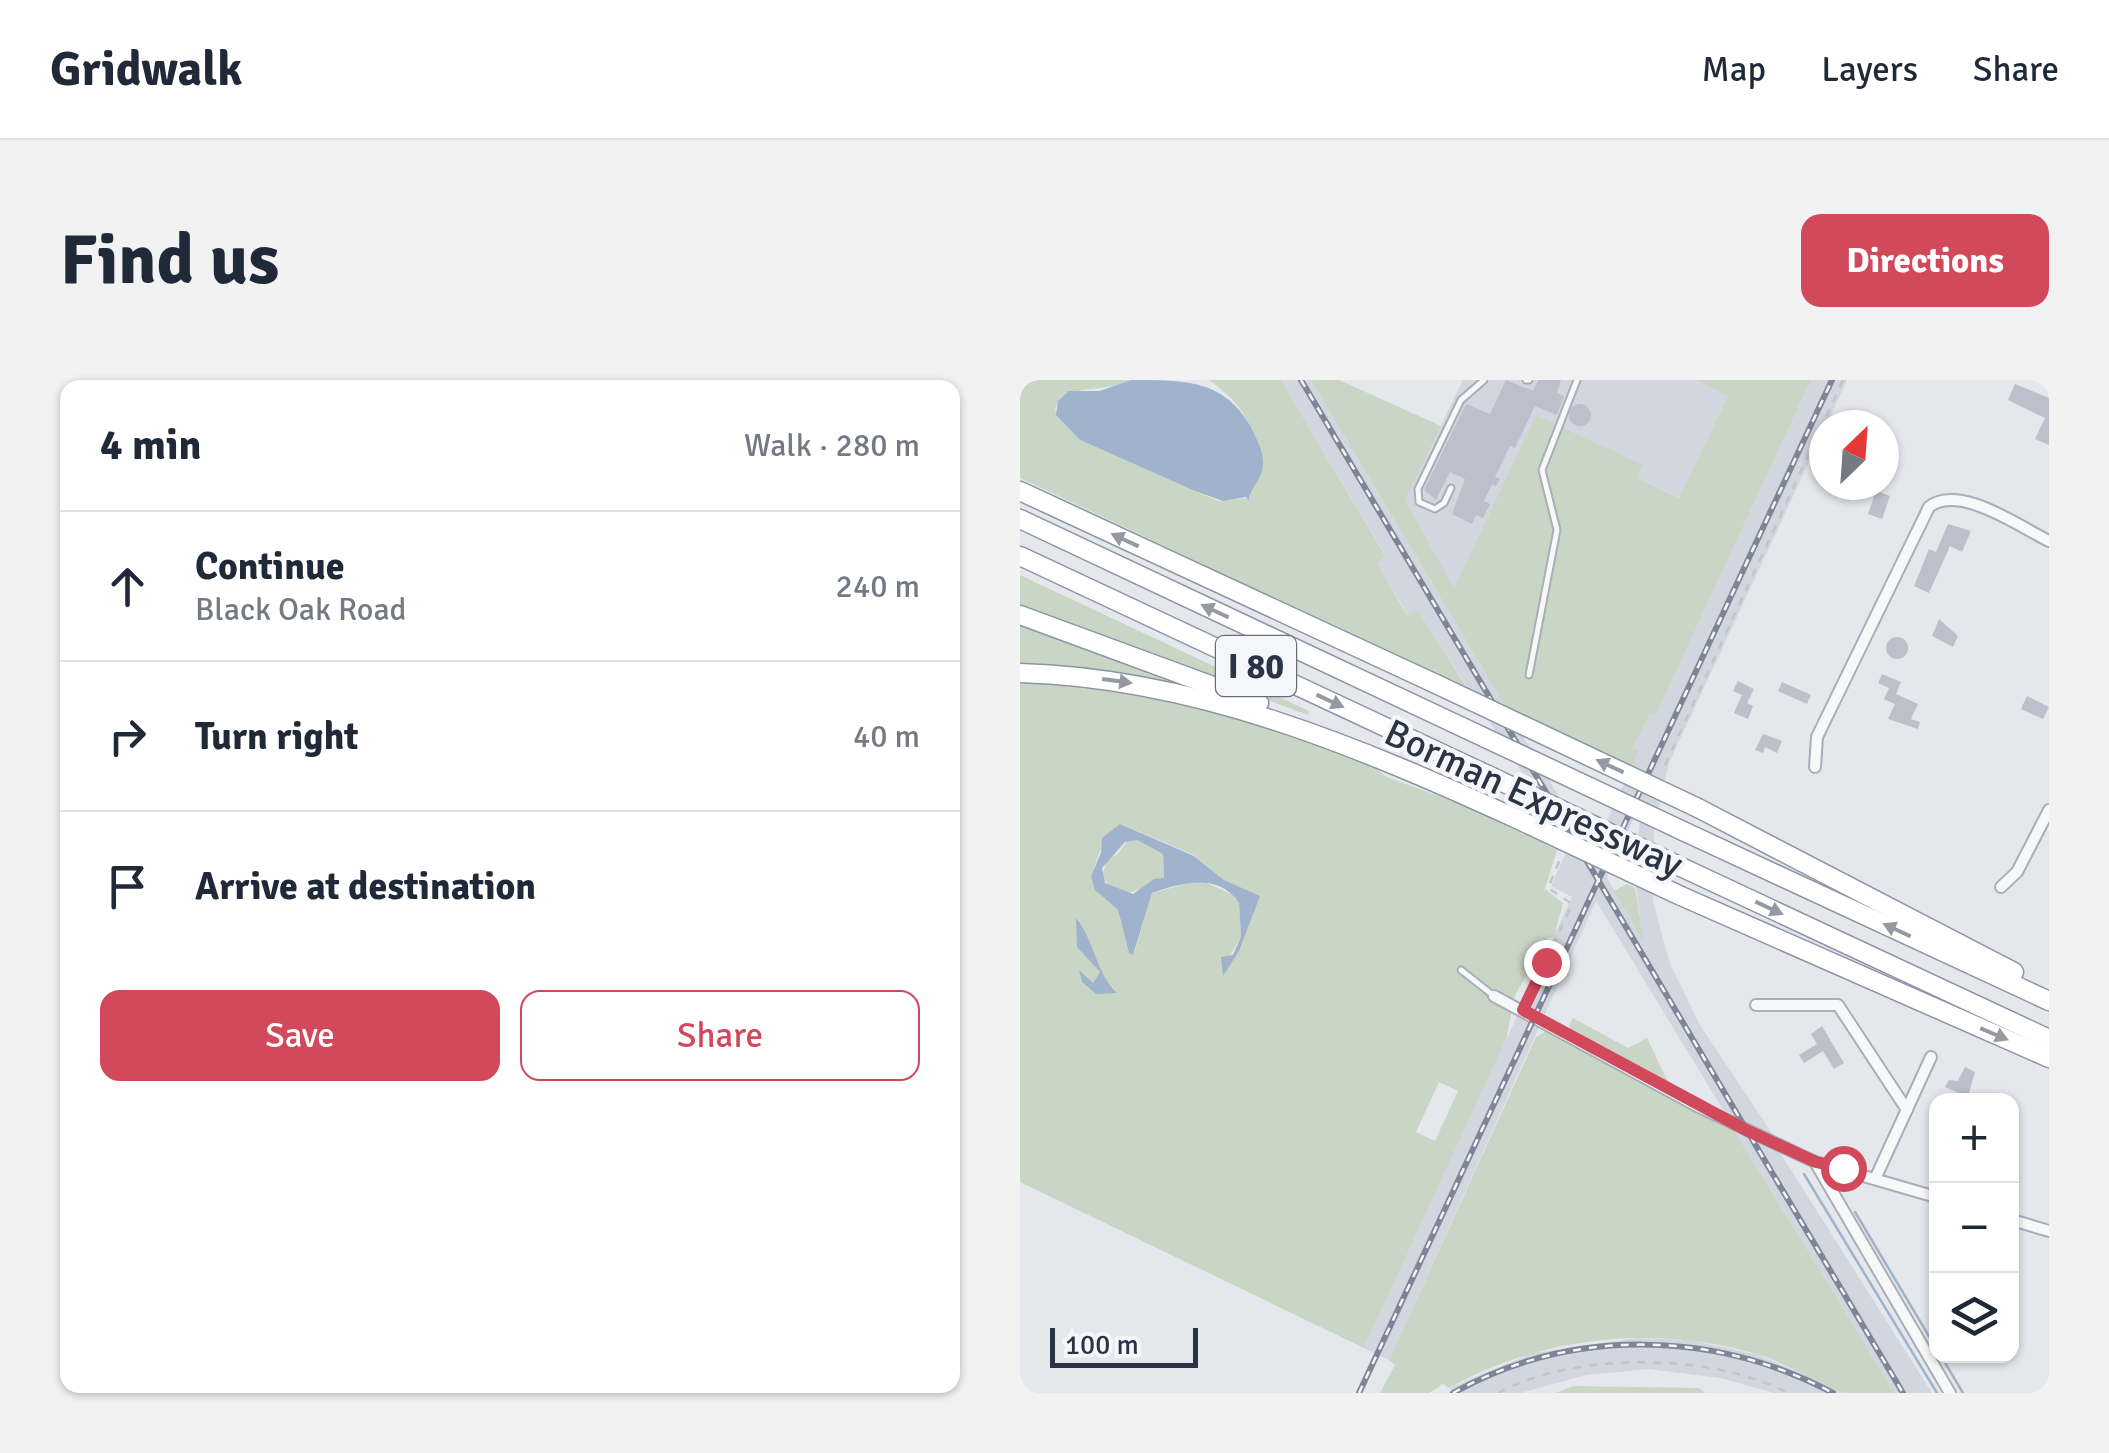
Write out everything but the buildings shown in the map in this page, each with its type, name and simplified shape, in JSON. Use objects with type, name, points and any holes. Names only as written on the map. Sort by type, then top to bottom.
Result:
[{"type":"highway","points":[[1022,491],[1698,808],[2049,992]]},
{"type":"highway","name":"Borman Expressway","points":[[1020,519],[2049,1000]]},
{"type":"highway","name":"Borman Expressway","points":[[1020,556],[2049,1039]]},
{"type":"highway","points":[[1020,615],[1287,714],[1681,896],[2049,1058]]},
{"type":"highway","points":[[1020,672],[1117,680],[1184,693],[1376,756]]},
{"type":"street","points":[[1815,767],[1817,737],[1929,507],[1943,498],[1964,502],[2049,541]]},
{"type":"street","points":[[2001,887],[2017,872],[2049,810]]},
{"type":"street","points":[[1494,996],[1699,1107],[1816,1162],[1929,1196]]},
{"type":"street","points":[[1756,1006],[1838,1006],[1907,1110]]},
{"type":"street","points":[[1875,1179],[1931,1056]]},
{"type":"street","points":[[1816,1162],[1950,1393]]},
{"type":"street","points":[[2019,1222],[2049,1231]]},
{"type":"lane","points":[[1451,488],[1444,503],[1435,509],[1419,502],[1418,490],[1462,400],[1484,380]]},
{"type":"lane","points":[[1529,676],[1556,535],[1557,517],[1542,466],[1577,380]]},
{"type":"lane","points":[[1461,970],[1494,996]]},
{"type":"path","points":[[1664,765],[1843,380]]},
{"type":"path","points":[[1523,1010],[1572,904],[1548,888],[1561,856]]},
{"type":"path","points":[[1498,1393],[1570,1369],[1644,1363],[1733,1374],[1788,1393]]},
{"type":"shaded area","points":[[1281,380],[1311,380],[1592,852],[1639,752],[1633,748],[1650,712],[1656,715],[1811,380],[1847,380],[1833,410],[1809,410],[1809,462],[1669,763],[1654,827],[1653,902],[1670,964],[1700,1025],[1775,1138],[1725,1113],[1596,901],[1389,1360],[1364,1348],[1572,897],[1551,886],[1569,846],[1418,610],[1408,615],[1377,563],[1386,556]],"holes":[[[1642,799],[1635,877],[1643,939],[1607,878]]]},
{"type":"shaded area","points":[[1463,380],[1695,380],[1728,396],[1680,498],[1637,478],[1642,465],[1536,415],[1454,589],[1405,500]]},
{"type":"shaded area","points":[[1733,1129],[1779,1151],[1932,1393],[1895,1393]]},
{"type":"shaded area","points":[[1637,1338],[1689,1340],[1759,1355],[1845,1393],[1775,1393],[1720,1378],[1649,1369],[1586,1375],[1520,1393],[1459,1393],[1449,1388],[1533,1353]]},
{"type":"green space","points":[[1020,380],[1131,380],[1076,391],[1060,401],[1055,410],[1080,440],[1218,501],[1250,498],[1250,488],[1262,472],[1247,420],[1209,380],[1281,380],[1386,557],[1377,563],[1407,615],[1418,610],[1467,688],[1020,478]]},
{"type":"green space","points":[[1311,380],[1339,380],[1441,426],[1405,500],[1454,588],[1536,415],[1643,465],[1637,478],[1679,498],[1728,396],[1695,380],[1811,380],[1656,715],[1650,713],[1633,748],[1639,751],[1633,766],[1505,706]]},
{"type":"green space","points":[[1020,575],[1309,711],[1308,715],[1020,609]]},
{"type":"green space","points":[[1020,625],[1180,685],[1180,687],[1020,667]]},
{"type":"green space","points":[[1020,681],[1156,699],[1285,733],[1371,765],[1387,777],[1465,806],[1557,850],[1545,889],[1563,903],[1554,937],[1548,938],[1515,995],[1506,1040],[1364,1348],[1020,1182]],"holes":[[[1121,824],[1194,855],[1224,880],[1259,896],[1239,951],[1224,966],[1241,937],[1239,903],[1233,895],[1201,880],[1152,893],[1134,954],[1129,953],[1118,910],[1099,894],[1091,876],[1101,848]],[[1439,1082],[1458,1091],[1435,1141],[1416,1132]]]},
{"type":"green space","points":[[1137,840],[1163,854],[1164,879],[1131,892],[1116,890],[1102,876],[1108,857],[1117,855],[1127,841]]},
{"type":"green space","points":[[1627,884],[1635,888],[1644,942],[1614,891]]},
{"type":"green space","points":[[1573,1018],[1628,1048],[1647,1038],[1671,1088],[1576,1036],[1569,1026]]},
{"type":"green space","points":[[1548,1030],[1733,1129],[1895,1393],[1848,1393],[1763,1356],[1724,1346],[1644,1338],[1603,1340],[1523,1356],[1449,1388],[1443,1384],[1429,1393],[1380,1393],[1395,1365],[1389,1360],[1536,1037]]},
{"type":"green space","points":[[1573,1386],[1699,1388],[1705,1393],[1556,1393]]},
{"type":"water","points":[[1131,380],[1202,386],[1216,391],[1240,411],[1251,427],[1263,460],[1249,500],[1246,497],[1223,501],[1195,491],[1080,440],[1056,415],[1058,401],[1069,391],[1100,391]]},
{"type":"water","points":[[1120,824],[1194,856],[1224,880],[1260,896],[1239,951],[1223,976],[1221,957],[1233,955],[1241,937],[1239,903],[1221,887],[1210,884],[1175,886],[1152,893],[1133,955],[1129,953],[1118,910],[1095,890],[1091,876],[1101,853],[1102,838]],"holes":[[[1137,840],[1163,854],[1164,878],[1154,879],[1133,894],[1105,883],[1102,868],[1125,842]]]},
{"type":"water","points":[[1076,918],[1117,993],[1096,994],[1082,982],[1079,970],[1093,983],[1100,972],[1077,947]]},
{"type":"waterway","points":[[1804,1174],[1937,1393]]},
{"type":"waterway","points":[[1855,1212],[1929,1336]]},
{"type":"waterway","points":[[1945,1363],[1963,1393]]},
{"type":"railway","points":[[1301,380],[1903,1393]]},
{"type":"railway","points":[[1359,1393],[1832,380]]},
{"type":"railway","points":[[1453,1393],[1498,1371],[1546,1356],[1594,1347],[1643,1345],[1692,1348],[1740,1357],[1788,1372],[1833,1393]]},
{"type":"route","points":[[1546,962],[1523,1010],[1699,1107],[1816,1162],[1843,1168]]}]
